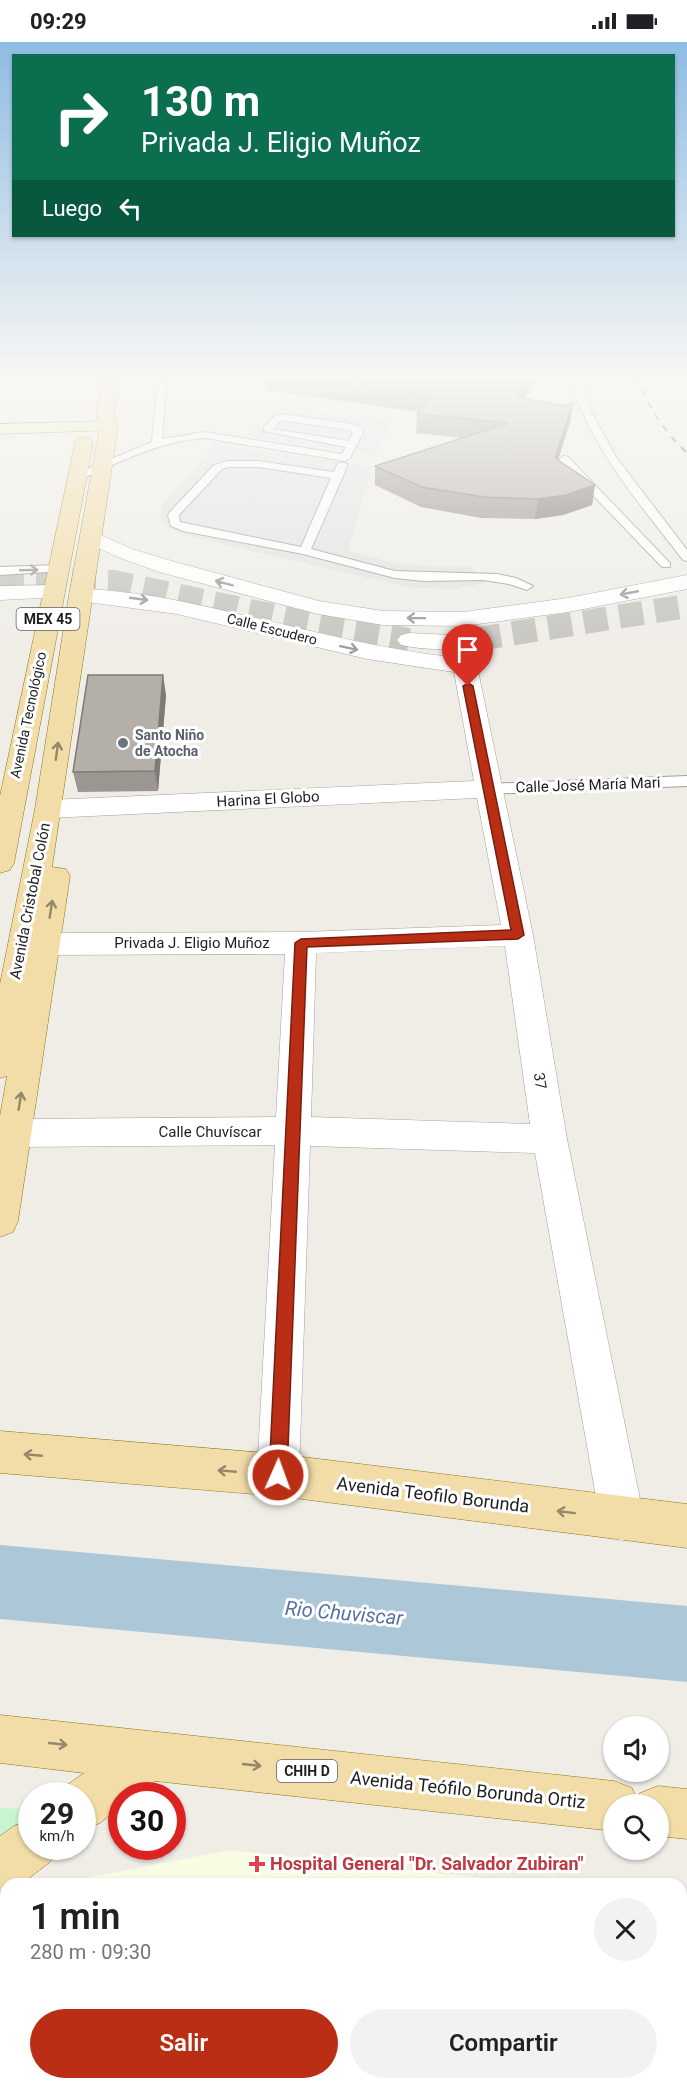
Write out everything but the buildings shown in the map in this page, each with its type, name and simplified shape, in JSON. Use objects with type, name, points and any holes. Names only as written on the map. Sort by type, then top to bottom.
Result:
[{"type":"main road","name":"Avenida Tecnológico","points":[[4,820],[79,472]]},
{"type":"main road","name":"Avenida Tecnológico","points":[[47,817],[80,595],[101,472]]},
{"type":"main road","points":[[0,1221],[15,1133],[34,939],[59,859],[47,817]]},
{"type":"main road","name":"MEX 45","points":[[0,863],[4,820]]},
{"type":"main road","name":"Avenida Cristobal Colón","points":[[0,1065],[34,939]]},
{"type":"main road","name":"Avenida Teofilo Borunda","points":[[0,1452],[278,1475],[687,1526]]},
{"type":"main road","name":"Avenida Teófilo Borunda Ortiz","points":[[0,1739],[603,1805]]},
{"type":"main road","points":[[96,1794],[150,1754]]},
{"type":"main road","points":[[669,1812],[687,1814]]},
{"type":"main road","points":[[0,1868],[18,1854]]},
{"type":"street","points":[[91,537],[125,553],[166,567],[318,607],[383,618],[463,619],[568,604],[687,582]]},
{"type":"street","points":[[0,593],[54,592]]},
{"type":"street","name":"Calle Escudero","points":[[80,595],[121,597],[154,602],[346,647],[435,664],[467,649]]},
{"type":"street","points":[[409,640],[467,649]]},
{"type":"street","name":"37","points":[[467,649],[488,789],[518,935],[550,1139],[622,1519]]},
{"type":"street","name":"Harina El Globo","points":[[47,817],[488,789]]},
{"type":"street","name":"Privada J. Eligio Muñoz","points":[[34,939],[301,943],[518,935]]},
{"type":"street","points":[[278,1475],[291,1131],[301,943]]},
{"type":"street","name":"Calle Chuvíscar","points":[[15,1133],[291,1131],[550,1139]]},
{"type":"lane","points":[[77,477],[91,472]]},
{"type":"lane","points":[[214,472],[173,515],[175,524],[183,528],[305,551],[391,574],[422,577],[495,576],[527,586]]},
{"type":"lane","points":[[304,472],[338,476]]},
{"type":"lane","points":[[305,551],[340,472]]},
{"type":"lane","points":[[576,472],[666,565]]},
{"type":"lane","points":[[621,472],[687,558]]},
{"type":"lane","points":[[0,571],[58,569]]},
{"type":"lane","name":"Calle José María Mari","points":[[488,789],[687,781]]},
{"type":"shaded area","points":[[192,472],[371,472],[348,551],[395,563],[435,567],[470,566],[485,583],[454,589],[413,588],[186,536],[167,527],[160,515],[164,504]]},
{"type":"shaded area","name":"Hospital General \"Dr. Salvador Zubiran\"","points":[[230,1850],[484,1878],[85,1878]]},
{"type":"green space","points":[[0,1808],[18,1809],[18,1840],[0,1851]]},
{"type":"waterway","name":"Rio Chuviscar","points":[[0,1582],[687,1644]]},
{"type":"tunnel","points":[[0,579],[114,582],[312,624],[409,640]]},
{"type":"tunnel","points":[[477,639],[687,606]]},
{"type":"place","name":"Santo Niño de Atocha","points":[[123,743]]},
{"type":"place","name":"Hospital General \"Dr. Salvador Zubiran\"","points":[[257,1864]]},
{"type":"route","points":[[278,1475],[291,1131],[301,943],[518,935],[468,686]]}]
